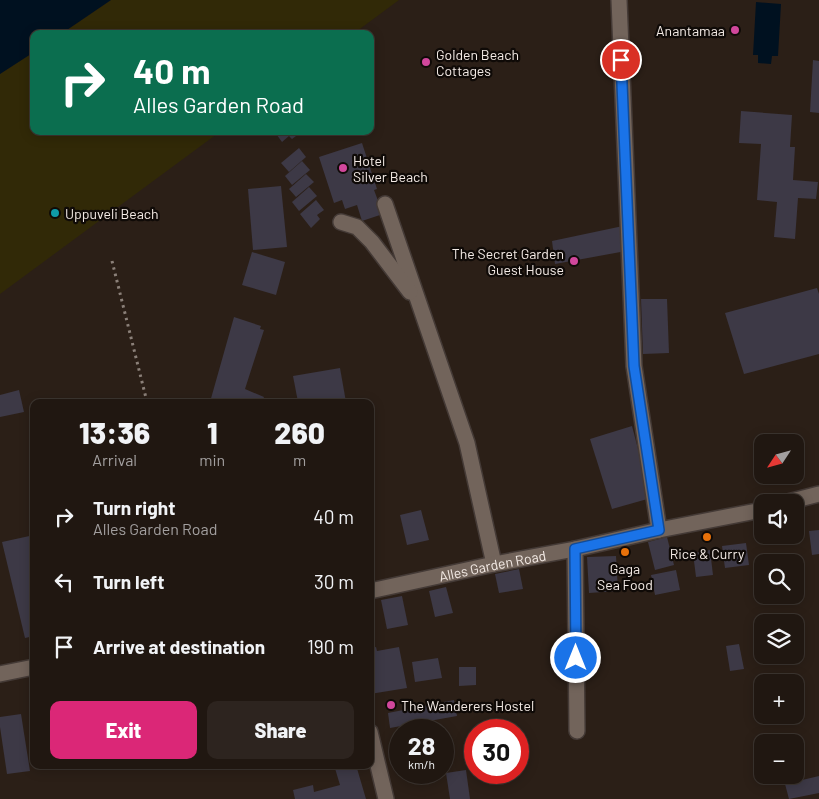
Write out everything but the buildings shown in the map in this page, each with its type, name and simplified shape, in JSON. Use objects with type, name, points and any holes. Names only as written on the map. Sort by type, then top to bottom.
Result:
[{"type":"street","points":[[619,0],[634,366],[659,530]]},
{"type":"street","points":[[386,204],[417,301],[456,407],[467,443],[494,564]]},
{"type":"street","points":[[341,222],[357,227],[372,242],[417,301]]},
{"type":"street","points":[[804,498],[819,494]]},
{"type":"street","name":"Alles Garden Road","points":[[374,590],[754,512]]},
{"type":"street","points":[[575,549],[577,731]]},
{"type":"street","points":[[0,674],[30,668]]},
{"type":"street","points":[[374,749],[386,799]]},
{"type":"path","points":[[112,261],[146,399]]},
{"type":"sand","points":[[111,0],[399,0],[358,30],[67,30]]},
{"type":"sand","name":"Uppuveli Beach","points":[[30,55],[30,135],[216,135],[0,294],[0,74]]},
{"type":"water","points":[[0,0],[111,0],[67,30],[30,30],[30,55],[0,74]]},
{"type":"water","points":[[756,2],[781,4],[778,56],[772,56],[771,64],[758,63],[758,55],[753,55]]},
{"type":"place","name":"Anantamaa","points":[[735,30]]},
{"type":"place","name":"Golden Beach Cottages","points":[[426,62]]},
{"type":"place","name":"Hotel Silver Beach","points":[[343,168]]},
{"type":"place","name":"Uppuveli Beach","points":[[55,213]]},
{"type":"place","name":"The Secret Garden Guest House","points":[[574,261]]},
{"type":"place","name":"Rice & Curry","points":[[707,537]]},
{"type":"place","name":"Gaga Sea Food","points":[[625,552]]},
{"type":"place","name":"The Wanderers Hostel","points":[[391,705]]},
{"type":"route","points":[[576,658],[575,549],[659,530],[634,366],[621,60]]}]
